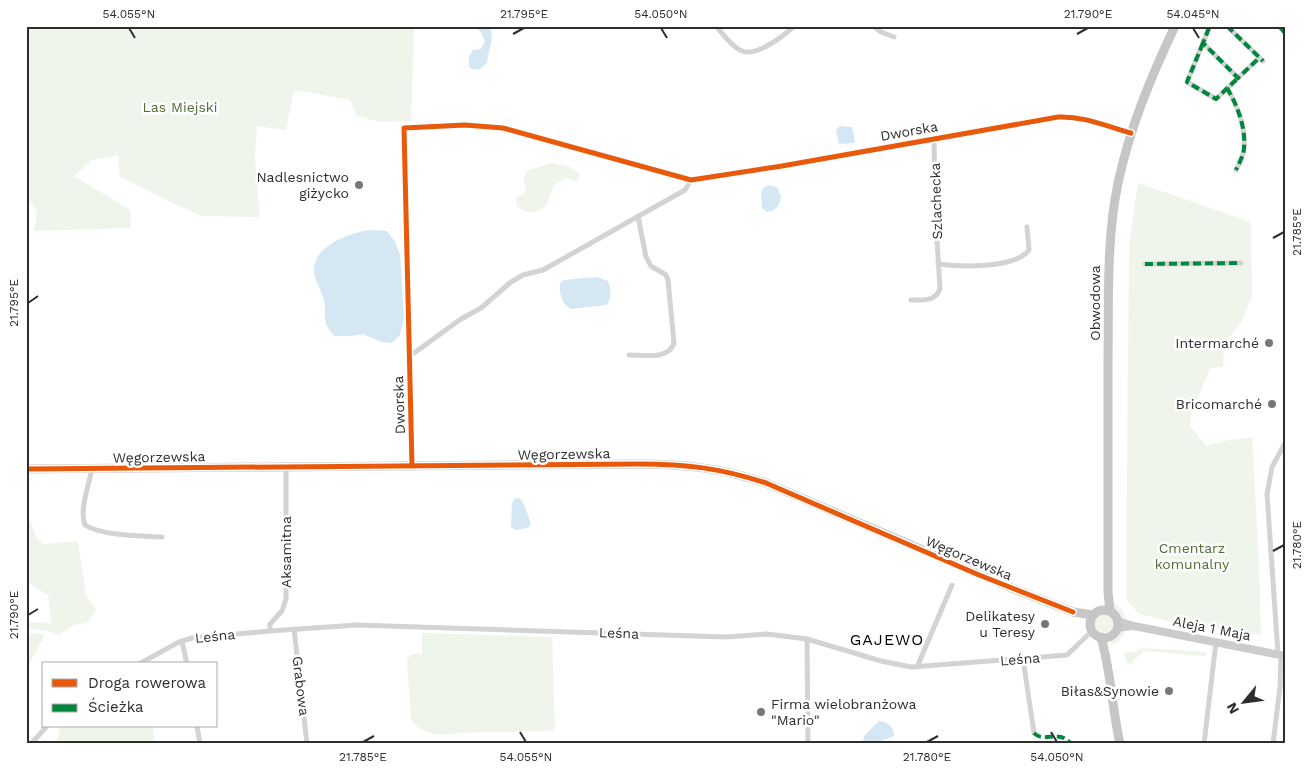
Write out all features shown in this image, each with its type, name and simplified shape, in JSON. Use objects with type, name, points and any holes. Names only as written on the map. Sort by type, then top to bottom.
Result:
[{"type":"main road","name":"Obwodowa","points":[[1106,610],[1108,592],[1109,260],[1117,193],[1130,133],[1151,77],[1174,26]]},
{"type":"main road","name":"Węgorzewska","points":[[26,469],[666,464],[724,470],[766,482],[979,575],[1073,612],[1091,623]]},
{"type":"main road","points":[[1105,637],[1117,624],[1106,610],[1091,623],[1105,637],[1114,716],[1120,744]]},
{"type":"street","points":[[716,26],[736,48],[749,52],[764,47],[794,26]]},
{"type":"street","points":[[873,26],[894,37]]},
{"type":"street","points":[[1209,28],[1187,82],[1216,100],[1238,78],[1261,60],[1227,26]]},
{"type":"street","points":[[1203,43],[1238,78]]},
{"type":"street","points":[[1227,88],[1234,100],[1244,128],[1244,149],[1236,170]]},
{"type":"street","name":"Dworska","points":[[412,466],[404,128],[465,125],[502,128],[691,180],[765,169],[1044,119],[1072,116],[1085,118],[1130,133]]},
{"type":"street","name":"Szlachecka","points":[[911,300],[928,300],[936,296],[940,289],[934,138]]},
{"type":"street","points":[[409,354],[414,353],[460,319],[481,308],[517,278],[543,270],[687,189],[691,180]]},
{"type":"street","points":[[629,355],[664,354],[672,349],[674,344],[668,280],[666,275],[651,266],[646,257],[638,216]]},
{"type":"street","points":[[938,264],[951,266],[985,265],[1022,258],[1029,250],[1028,227]]},
{"type":"street","points":[[1145,264],[1241,263]]},
{"type":"street","points":[[1273,744],[1280,687],[1281,655],[1267,494],[1272,467],[1285,444]]},
{"type":"street","name":"Aksamitna","points":[[270,631],[270,624],[282,611],[286,598],[286,467]]},
{"type":"street","points":[[92,469],[85,500],[85,525],[91,528],[131,536],[162,537]]},
{"type":"street","points":[[917,667],[952,585]]},
{"type":"street","name":"Leśna","points":[[144,662],[182,641],[192,638],[356,625],[726,637],[767,634],[807,639],[901,666],[917,667],[1067,655],[1091,623]]},
{"type":"street","name":"Aleja 1 Maja","points":[[1117,624],[1281,655]]},
{"type":"street","name":"Grabowa","points":[[294,629],[308,744]]},
{"type":"street","points":[[807,639],[808,744]]},
{"type":"street","points":[[182,641],[187,662]]},
{"type":"street","points":[[1204,744],[1216,642]]},
{"type":"street","points":[[1023,659],[1034,733]]},
{"type":"street","points":[[31,744],[45,728]]},
{"type":"street","points":[[198,728],[200,744]]},
{"type":"green space","name":"Las Miejski","points":[[26,26],[414,26],[411,121],[380,122],[357,116],[350,100],[294,90],[286,130],[257,126],[255,158],[260,217],[202,216],[120,177],[118,155],[92,160],[74,176],[130,210],[131,228],[34,231],[37,211],[26,200]]},
{"type":"green space","points":[[553,163],[570,167],[580,175],[577,182],[566,178],[554,185],[547,204],[536,212],[525,212],[517,206],[516,198],[523,194],[526,189],[523,180],[528,170]]},
{"type":"green space","name":"Cmentarz komunalny","points":[[1138,183],[1251,222],[1252,296],[1241,323],[1224,343],[1223,367],[1210,368],[1190,419],[1190,426],[1206,446],[1252,437],[1261,635],[1168,621],[1139,614],[1126,599],[1129,244]]},
{"type":"green space","points":[[26,508],[36,537],[43,544],[78,541],[86,596],[96,610],[87,623],[73,625],[60,635],[44,630],[26,629],[26,622],[51,623],[48,595],[26,581]]},
{"type":"green space","points":[[1112,601],[1122,609],[1127,620],[1116,614]]},
{"type":"green space","points":[[1103,613],[1110,616],[1113,623],[1110,630],[1103,633],[1096,630],[1093,623],[1096,616]]},
{"type":"green space","points":[[1126,630],[1120,640],[1110,646],[1115,635]]},
{"type":"green space","points":[[26,633],[45,634],[26,671]]},
{"type":"green space","points":[[422,633],[552,637],[555,728],[553,731],[433,734],[421,729],[411,720],[407,660],[412,654],[422,654]]},
{"type":"green space","points":[[1139,649],[1206,652],[1206,656],[1144,651],[1130,664],[1126,661],[1124,651],[1136,652]]},
{"type":"green space","points":[[60,728],[153,728],[155,744],[56,744]]},
{"type":"water","points":[[467,26],[490,26],[492,40],[487,63],[479,70],[469,67],[469,57],[473,50],[481,49],[485,41],[479,30]]},
{"type":"water","points":[[840,126],[852,127],[854,143],[839,144],[836,130]]},
{"type":"water","points":[[768,185],[777,187],[781,196],[777,207],[767,212],[762,208],[761,193],[763,188]]},
{"type":"water","points":[[371,230],[387,231],[395,242],[400,254],[404,319],[400,335],[392,343],[382,342],[363,334],[335,336],[325,320],[323,297],[314,272],[315,263],[319,255],[334,242],[353,234]]},
{"type":"water","points":[[597,277],[608,281],[611,294],[610,300],[606,305],[571,309],[565,304],[560,291],[560,283],[564,280]]},
{"type":"water","points":[[519,498],[523,502],[531,524],[528,528],[515,530],[511,527],[512,504],[514,499]]},
{"type":"water","points":[[879,721],[890,725],[894,735],[872,744],[866,744],[863,741],[864,736]]},
{"type":"marked path","points":[[1227,26],[1263,61]]},
{"type":"marked path","points":[[1279,26],[1285,33]]},
{"type":"marked path","points":[[1209,28],[1203,43],[1238,78],[1259,58]]},
{"type":"marked path","points":[[1203,43],[1187,82],[1216,99],[1238,78]]},
{"type":"marked path","points":[[1227,88],[1237,109],[1244,132],[1244,151],[1236,170]]},
{"type":"marked path","points":[[1145,264],[1241,263]]},
{"type":"marked path","points":[[1034,733],[1042,737],[1062,737],[1071,744]]},
{"type":"cycle path","points":[[412,466],[404,128],[465,125],[503,128],[691,180],[782,166],[1058,117],[1086,120],[1131,133]]},
{"type":"cycle path","points":[[26,469],[639,464],[703,468],[766,483],[979,575],[1073,612]]},
{"type":"place","name":"Nadlesnictwo giżycko","points":[[359,185]]},
{"type":"place","name":"Intermarché","points":[[1269,343]]},
{"type":"place","name":"Bricomarché","points":[[1272,404]]},
{"type":"place","name":"Delikatesy u Teresy","points":[[1045,624]]},
{"type":"place","name":"Biłas&Synowie","points":[[1169,691]]},
{"type":"place","name":"Firma wielobranżowa \"Mario\"","points":[[761,712]]},
{"type":"district","name":"GAJEWO","points":[[887,639]]}]
